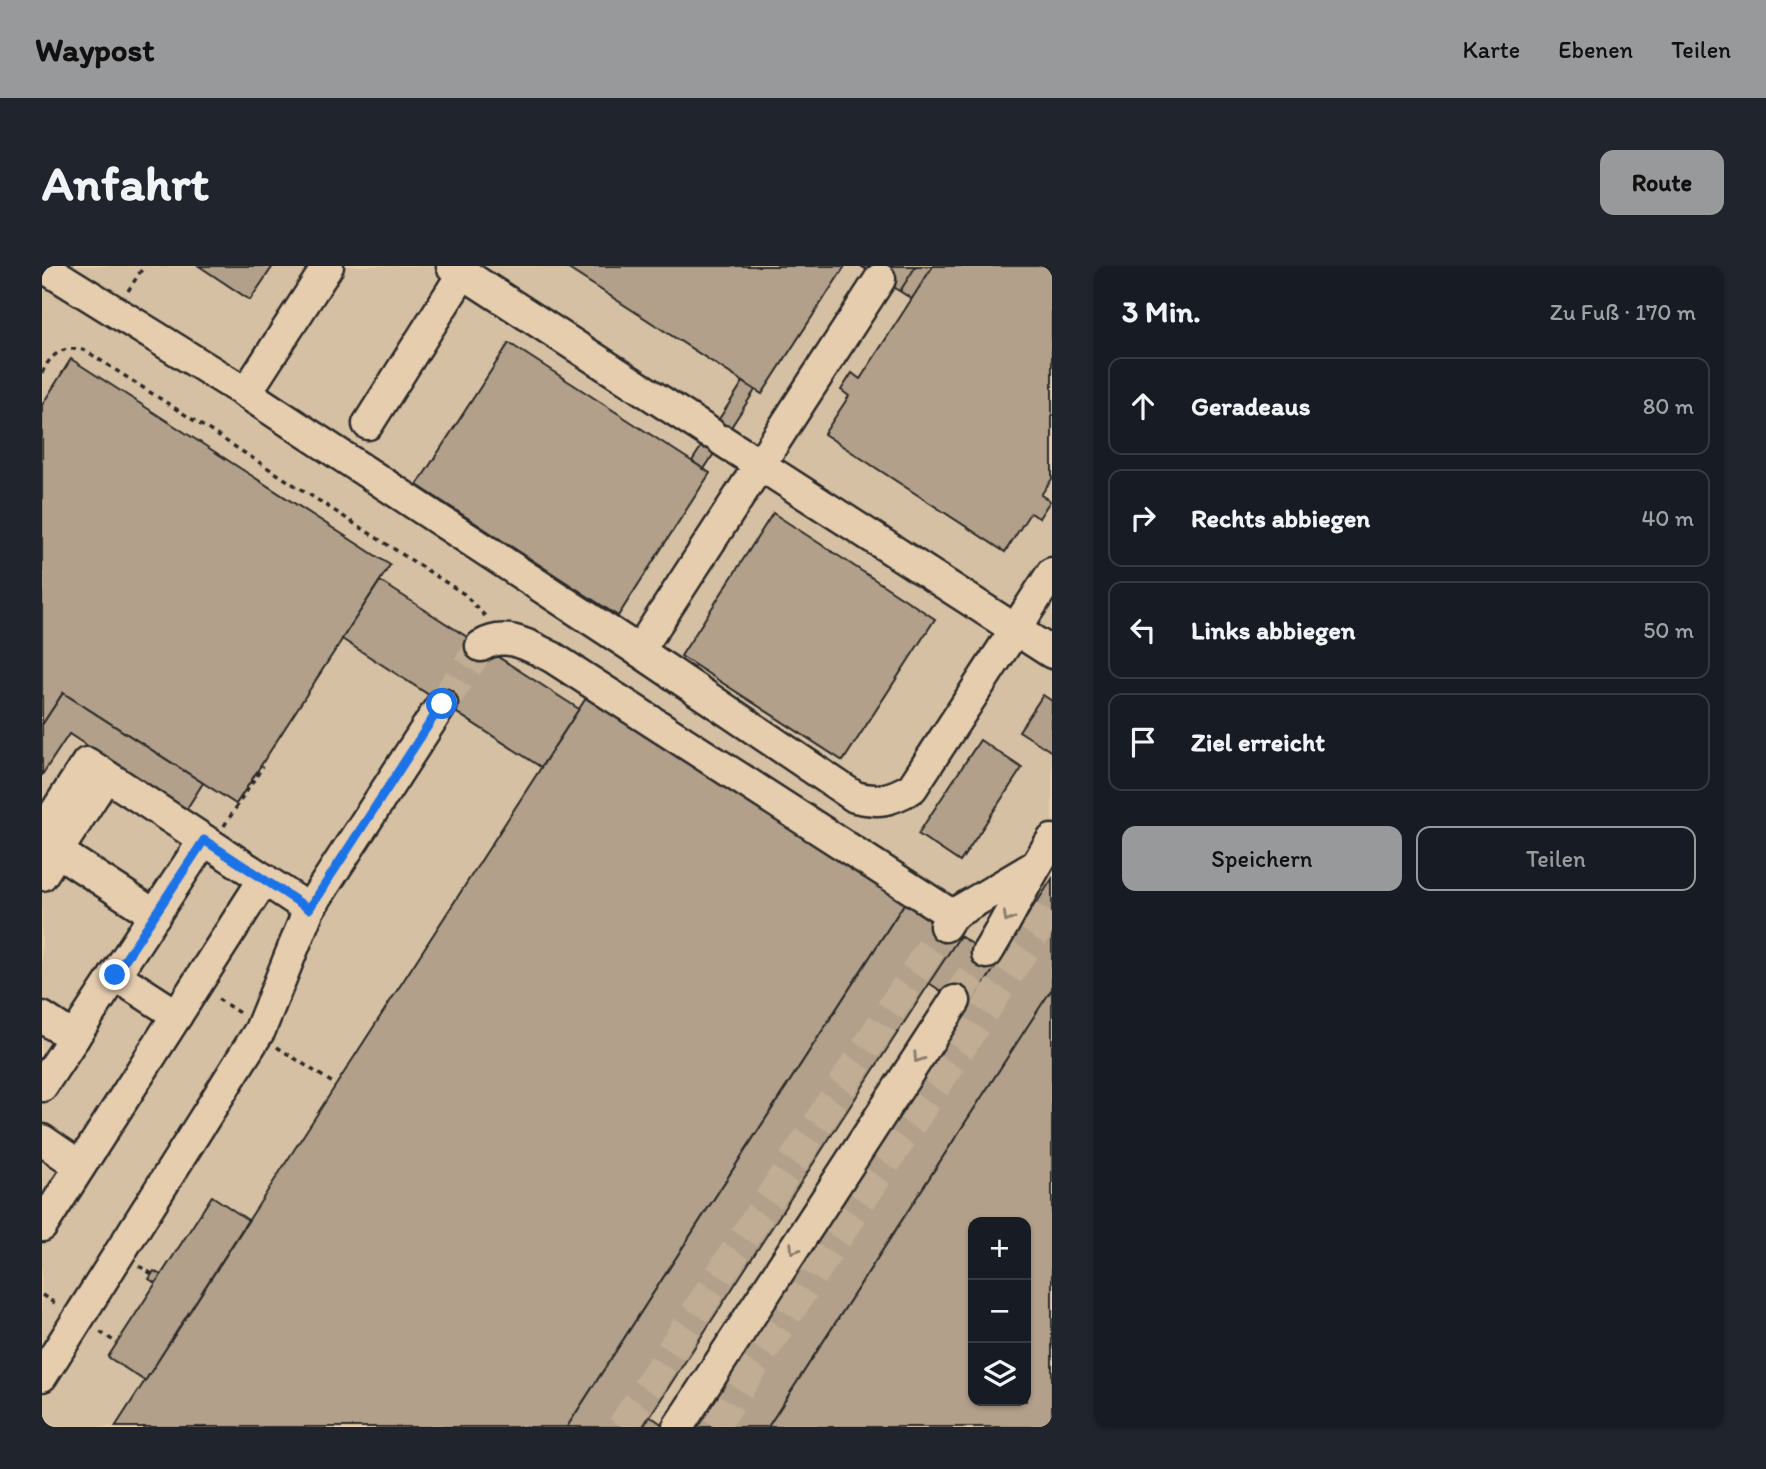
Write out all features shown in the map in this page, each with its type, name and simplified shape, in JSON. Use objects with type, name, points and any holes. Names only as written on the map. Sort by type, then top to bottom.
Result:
[{"type":"lane","points":[[42,266],[246,393],[639,651],[855,797],[874,802],[892,799],[912,788],[1052,573]]},
{"type":"lane","points":[[246,393],[327,266]]},
{"type":"lane","points":[[368,424],[457,270],[1052,653]]},
{"type":"lane","points":[[639,651],[880,279]]},
{"type":"lane","points":[[494,642],[552,657],[948,921],[1035,866]]},
{"type":"lane","points":[[42,1376],[260,1030],[309,909],[442,704]]},
{"type":"lane","points":[[155,915],[47,853],[106,776],[309,909]]},
{"type":"lane","points":[[42,1086],[204,840]]},
{"type":"lane","points":[[986,953],[1052,840]]},
{"type":"lane","points":[[42,1226],[264,879]]},
{"type":"lane","points":[[115,975],[177,1015]]},
{"type":"lane","points":[[678,1427],[955,1000]]},
{"type":"lane","points":[[42,1017],[74,1038]]},
{"type":"lane","points":[[42,1140],[80,1166]]},
{"type":"path","points":[[42,373],[60,351],[74,347],[86,352],[464,594],[494,642]]},
{"type":"shaded area","points":[[42,266],[1052,266],[1052,1427],[42,1427]]},
{"type":"building","points":[[199,266],[273,266],[250,300]]},
{"type":"building","points":[[564,266],[845,266],[762,394]]},
{"type":"building","points":[[861,266],[933,266],[912,299]]},
{"type":"building","points":[[861,266],[916,266],[900,291]]},
{"type":"building","points":[[933,266],[1052,266],[1052,479],[1041,495],[1050,501],[1039,518],[1030,513],[1005,552],[824,434],[849,396],[841,390],[852,373],[860,379]]},
{"type":"building","points":[[509,343],[710,473],[618,616],[417,485]]},
{"type":"building","points":[[71,359],[390,565],[236,804],[63,693],[42,725],[42,405]]},
{"type":"building","points":[[743,382],[755,390],[704,469],[692,461]]},
{"type":"building","points":[[773,513],[935,619],[843,761],[681,656]]},
{"type":"building","points":[[380,581],[579,709],[541,767],[342,639]]},
{"type":"building","points":[[63,693],[203,783],[186,810],[69,734],[42,775],[42,725]]},
{"type":"building","points":[[588,695],[906,901],[567,1427],[115,1427]]},
{"type":"building","points":[[1043,695],[1052,701],[1052,752],[1019,731]]},
{"type":"building","points":[[980,740],[1022,768],[960,862],[918,834]]},
{"type":"building","points":[[1052,879],[1052,989],[768,1427],[697,1427]]},
{"type":"building","points":[[906,901],[960,936],[643,1427],[567,1427]]},
{"type":"building","points":[[960,936],[999,961],[968,1009],[929,983]]},
{"type":"building","points":[[1052,989],[1052,1427],[768,1427]]},
{"type":"building","points":[[212,1196],[248,1220],[145,1381],[108,1357]]},
{"type":"building","points":[[154,1271],[161,1275],[155,1283],[149,1279]]},
{"type":"building","points":[[650,1416],[666,1427],[643,1427]]},
{"type":"tunnel","points":[[442,704],[481,646]]},
{"type":"tunnel","points":[[714,1427],[1052,907]]},
{"type":"tunnel","points":[[622,1427],[945,926]]},
{"type":"tunnel","points":[[955,1001],[987,953]]},
{"type":"route","points":[[115,975],[204,840],[309,909],[442,704]]}]
